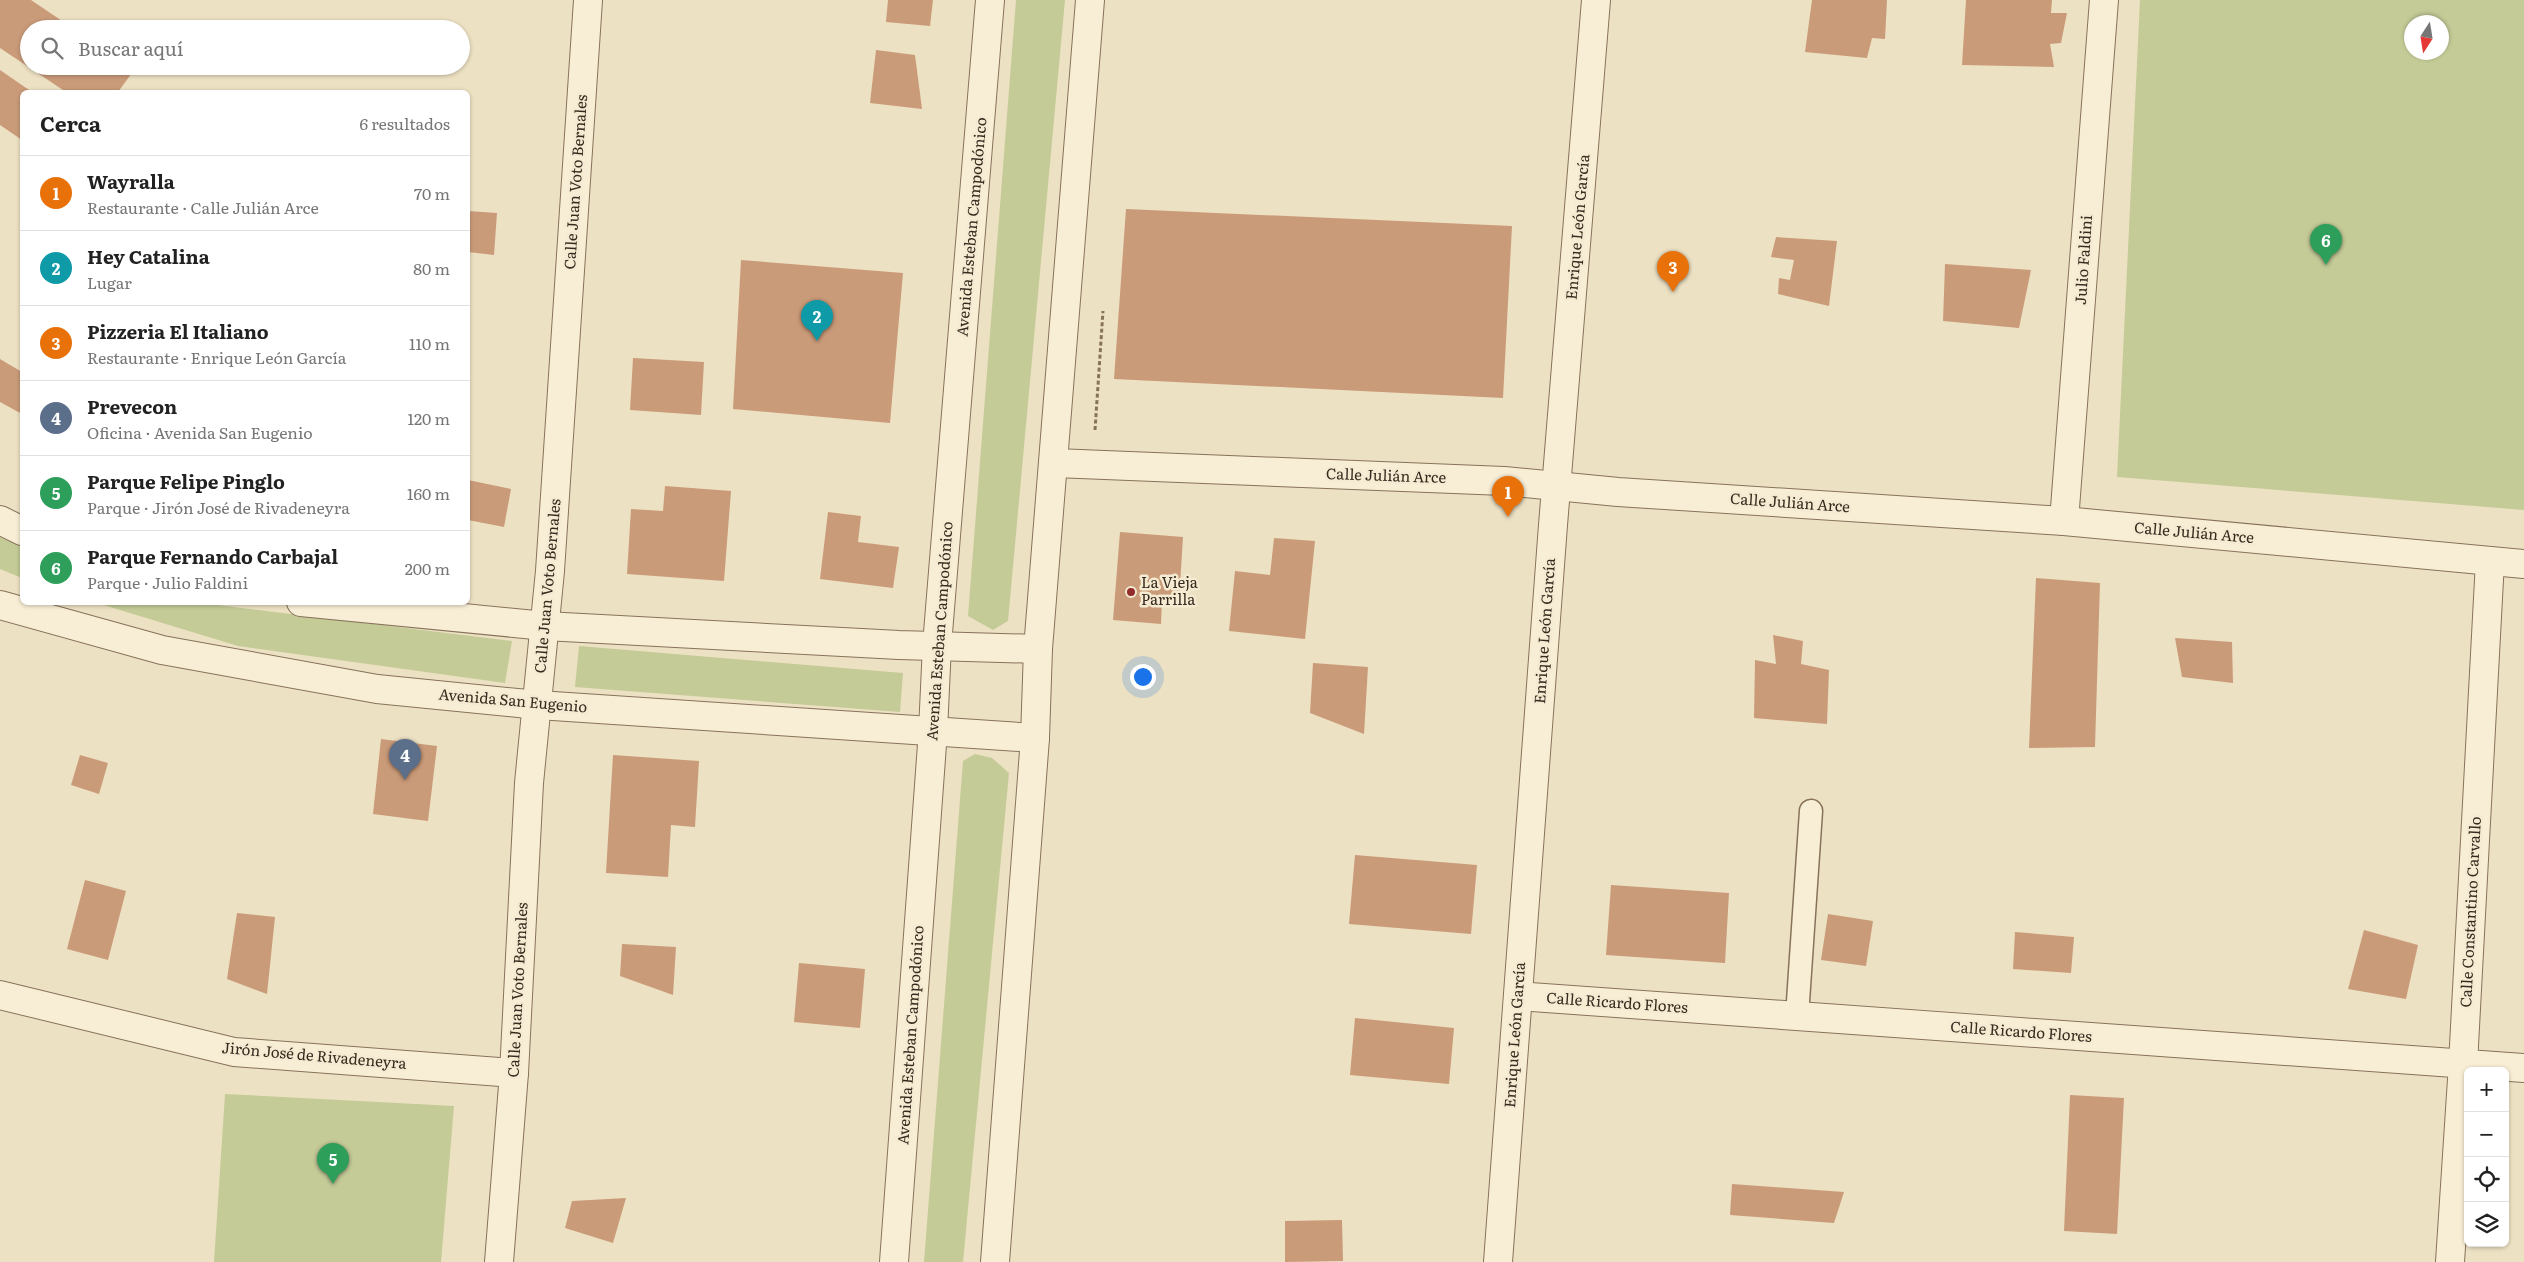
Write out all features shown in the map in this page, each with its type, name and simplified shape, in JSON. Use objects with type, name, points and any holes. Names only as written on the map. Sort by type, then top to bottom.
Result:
[{"type":"street","name":"Calle Juan Voto Bernales","points":[[499,1262],[514,1073],[529,783],[545,626],[588,0]]},
{"type":"street","name":"Avenida Esteban Campodónico","points":[[894,1262],[933,732],[937,645],[990,0]]},
{"type":"street","points":[[995,1262],[1035,738],[1038,649],[1055,463],[1090,0]]},
{"type":"street","name":"Enrique León García","points":[[1498,1262],[1596,0]]},
{"type":"street","name":"Julio Faldini","points":[[2064,521],[2104,0]]},
{"type":"street","name":"Calle Julián Arce","points":[[1055,463],[1504,481],[1618,492],[2064,521],[2524,564]]},
{"type":"street","points":[[0,520],[20,530]]},
{"type":"street","name":"Calle Constantino Carvallo","points":[[2450,1262],[2463,1064],[2490,561]]},
{"type":"street","name":"Avenida San Eugenio","points":[[0,605],[162,650],[378,689],[538,705],[1035,738]]},
{"type":"street","points":[[332,605],[545,626],[1038,649]]},
{"type":"street","name":"Jirón José de Rivadeneyra","points":[[0,995],[234,1052],[514,1073]]},
{"type":"street","name":"Calle Ricardo Flores","points":[[1518,996],[2524,1068]]},
{"type":"lane","points":[[1797,1016],[1811,812]]},
{"type":"green space","points":[[1016,0],[1065,0],[1008,621],[993,630],[968,616]]},
{"type":"green space","points":[[2140,0],[2524,0],[2524,510],[2117,477]]},
{"type":"green space","points":[[0,536],[20,543],[20,577],[0,569]]},
{"type":"green space","points":[[104,605],[216,605],[512,641],[505,683],[238,646]]},
{"type":"green space","points":[[579,646],[903,673],[900,712],[575,687]]},
{"type":"green space","points":[[975,754],[992,758],[1009,773],[963,1262],[924,1262],[963,761]]},
{"type":"green space","points":[[225,1094],[454,1106],[441,1262],[214,1262]]},
{"type":"building","points":[[0,0],[31,0],[61,20],[20,20],[20,61],[0,48]]},
{"type":"building","points":[[888,0],[933,0],[930,26],[886,22]]},
{"type":"building","points":[[1812,0],[1887,0],[1885,39],[1872,38],[1867,58],[1805,52]]},
{"type":"building","points":[[1966,0],[2052,0],[2051,13],[2067,13],[2061,43],[2050,44],[2054,67],[1962,65]]},
{"type":"building","points":[[876,50],[915,55],[922,109],[870,103]]},
{"type":"building","points":[[0,70],[29,90],[20,90],[20,139],[0,125]]},
{"type":"building","points":[[40,75],[130,75],[119,90],[63,90]]},
{"type":"building","points":[[1126,209],[1512,226],[1503,398],[1114,379]]},
{"type":"building","points":[[470,211],[497,213],[494,255],[470,252]]},
{"type":"building","points":[[1776,237],[1837,241],[1829,306],[1778,294],[1779,278],[1790,280],[1794,260],[1771,257]]},
{"type":"building","points":[[741,260],[903,273],[890,423],[733,409]]},
{"type":"building","points":[[1945,264],[2031,270],[2019,328],[1943,321]]},
{"type":"building","points":[[633,358],[704,362],[701,415],[630,410]]},
{"type":"building","points":[[0,359],[20,371],[20,413],[0,402]]},
{"type":"building","points":[[470,480],[511,489],[504,527],[470,520]]},
{"type":"building","points":[[665,486],[731,491],[724,581],[627,574],[631,509],[663,511]]},
{"type":"building","points":[[828,512],[861,516],[858,542],[899,547],[893,588],[820,579]]},
{"type":"building","points":[[1120,532],[1183,537],[1179,602],[1162,600],[1161,624],[1113,620]]},
{"type":"building","points":[[1274,538],[1315,541],[1305,639],[1229,631],[1235,571],[1270,575]]},
{"type":"building","points":[[2036,578],[2100,583],[2095,747],[2029,748]]},
{"type":"building","points":[[1773,635],[1803,641],[1801,664],[1829,670],[1827,724],[1754,718],[1755,660],[1776,664]]},
{"type":"building","points":[[2175,638],[2232,642],[2233,683],[2182,677]]},
{"type":"building","points":[[1313,663],[1368,667],[1364,734],[1310,713]]},
{"type":"building","points":[[381,739],[437,746],[428,821],[373,814]]},
{"type":"building","points":[[80,755],[108,763],[99,794],[71,785]]},
{"type":"building","points":[[613,755],[699,761],[695,827],[671,825],[668,877],[606,873]]},
{"type":"building","points":[[1355,855],[1477,865],[1471,934],[1349,924]]},
{"type":"building","points":[[85,880],[126,891],[108,960],[67,949]]},
{"type":"building","points":[[1611,885],[1729,893],[1725,963],[1606,955]]},
{"type":"building","points":[[237,913],[275,917],[267,994],[227,979]]},
{"type":"building","points":[[1828,914],[1873,921],[1866,966],[1821,960]]},
{"type":"building","points":[[2364,930],[2418,945],[2406,999],[2348,989]]},
{"type":"building","points":[[2015,932],[2074,937],[2071,973],[2013,969]]},
{"type":"building","points":[[622,944],[676,947],[673,995],[620,976]]},
{"type":"building","points":[[799,963],[865,969],[860,1028],[794,1022]]},
{"type":"building","points":[[1355,1018],[1454,1028],[1449,1084],[1350,1075]]},
{"type":"building","points":[[2070,1095],[2124,1098],[2117,1234],[2064,1231]]},
{"type":"building","points":[[1732,1184],[1844,1192],[1834,1223],[1730,1215]]},
{"type":"building","points":[[626,1198],[613,1243],[565,1228],[572,1201]]},
{"type":"building","points":[[1342,1220],[1343,1261],[1285,1262],[1285,1221]]},
{"type":"place","name":"Parque Fernando Carbajal","points":[[2326,265]]},
{"type":"place","name":"Pizzeria El Italiano","points":[[1673,292]]},
{"type":"place","name":"Hey Catalina","points":[[817,341]]},
{"type":"place","name":"Wayralla","points":[[1508,517]]},
{"type":"place","name":"La Vieja Parrilla","points":[[1131,592]]},
{"type":"place","name":"Prevecon","points":[[405,780]]},
{"type":"place","name":"Parque Felipe Pinglo","points":[[333,1184]]}]
